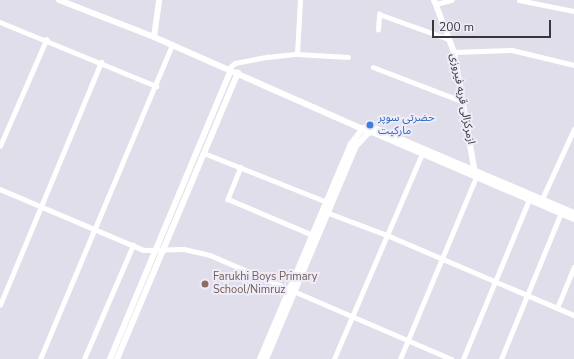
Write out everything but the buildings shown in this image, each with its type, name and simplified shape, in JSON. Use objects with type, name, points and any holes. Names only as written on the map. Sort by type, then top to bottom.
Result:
[{"type":"main road","points":[[59,0],[154,37],[363,128],[377,129],[529,200],[574,219]]},
{"type":"main road","points":[[154,37],[159,0]]},
{"type":"main road","name":"ازمرکزالی قریه فیروزی","points":[[435,2],[454,52],[464,102],[475,174]]},
{"type":"main road","points":[[110,359],[157,250],[230,70]]},
{"type":"main road","points":[[119,358],[238,73]]},
{"type":"main road","points":[[363,128],[368,133]]},
{"type":"main road","points":[[266,359],[313,235],[326,212],[327,202],[351,144],[363,128]]},
{"type":"main road","points":[[260,359],[356,146],[368,133],[372,132],[422,154],[574,213]]},
{"type":"street","points":[[297,54],[300,0]]},
{"type":"street","points":[[435,2],[451,0]]},
{"type":"street","points":[[519,0],[574,11]]},
{"type":"street","points":[[378,30],[379,14],[449,39]]},
{"type":"street","points":[[0,22],[101,62],[156,86]]},
{"type":"street","points":[[0,146],[46,40]]},
{"type":"street","points":[[40,359],[172,45]]},
{"type":"street","points":[[454,52],[512,50],[574,65]]},
{"type":"street","points":[[230,70],[235,63],[297,54],[348,57]]},
{"type":"street","points":[[0,305],[101,62]]},
{"type":"street","points":[[373,67],[464,102]]},
{"type":"street","points":[[542,200],[574,129]]},
{"type":"street","points":[[204,153],[327,202]]},
{"type":"street","points":[[334,359],[353,318],[386,235],[422,154]]},
{"type":"street","points":[[241,167],[228,199],[313,235]]},
{"type":"street","points":[[400,359],[475,174]]},
{"type":"street","points":[[0,189],[144,250],[184,249],[210,255],[353,318],[452,359]]},
{"type":"street","points":[[463,359],[529,200]]},
{"type":"street","points":[[326,212],[386,235],[574,315]]},
{"type":"street","points":[[500,359],[528,296],[561,213]]},
{"type":"street","points":[[84,359],[133,245]]},
{"type":"street","points":[[557,308],[574,267]]},
{"type":"place","name":"حضرتی سوپر مارکیت","points":[[370,125]]},
{"type":"place","name":"Farukhi Boys Primary School/Nimruz","points":[[205,284]]}]
